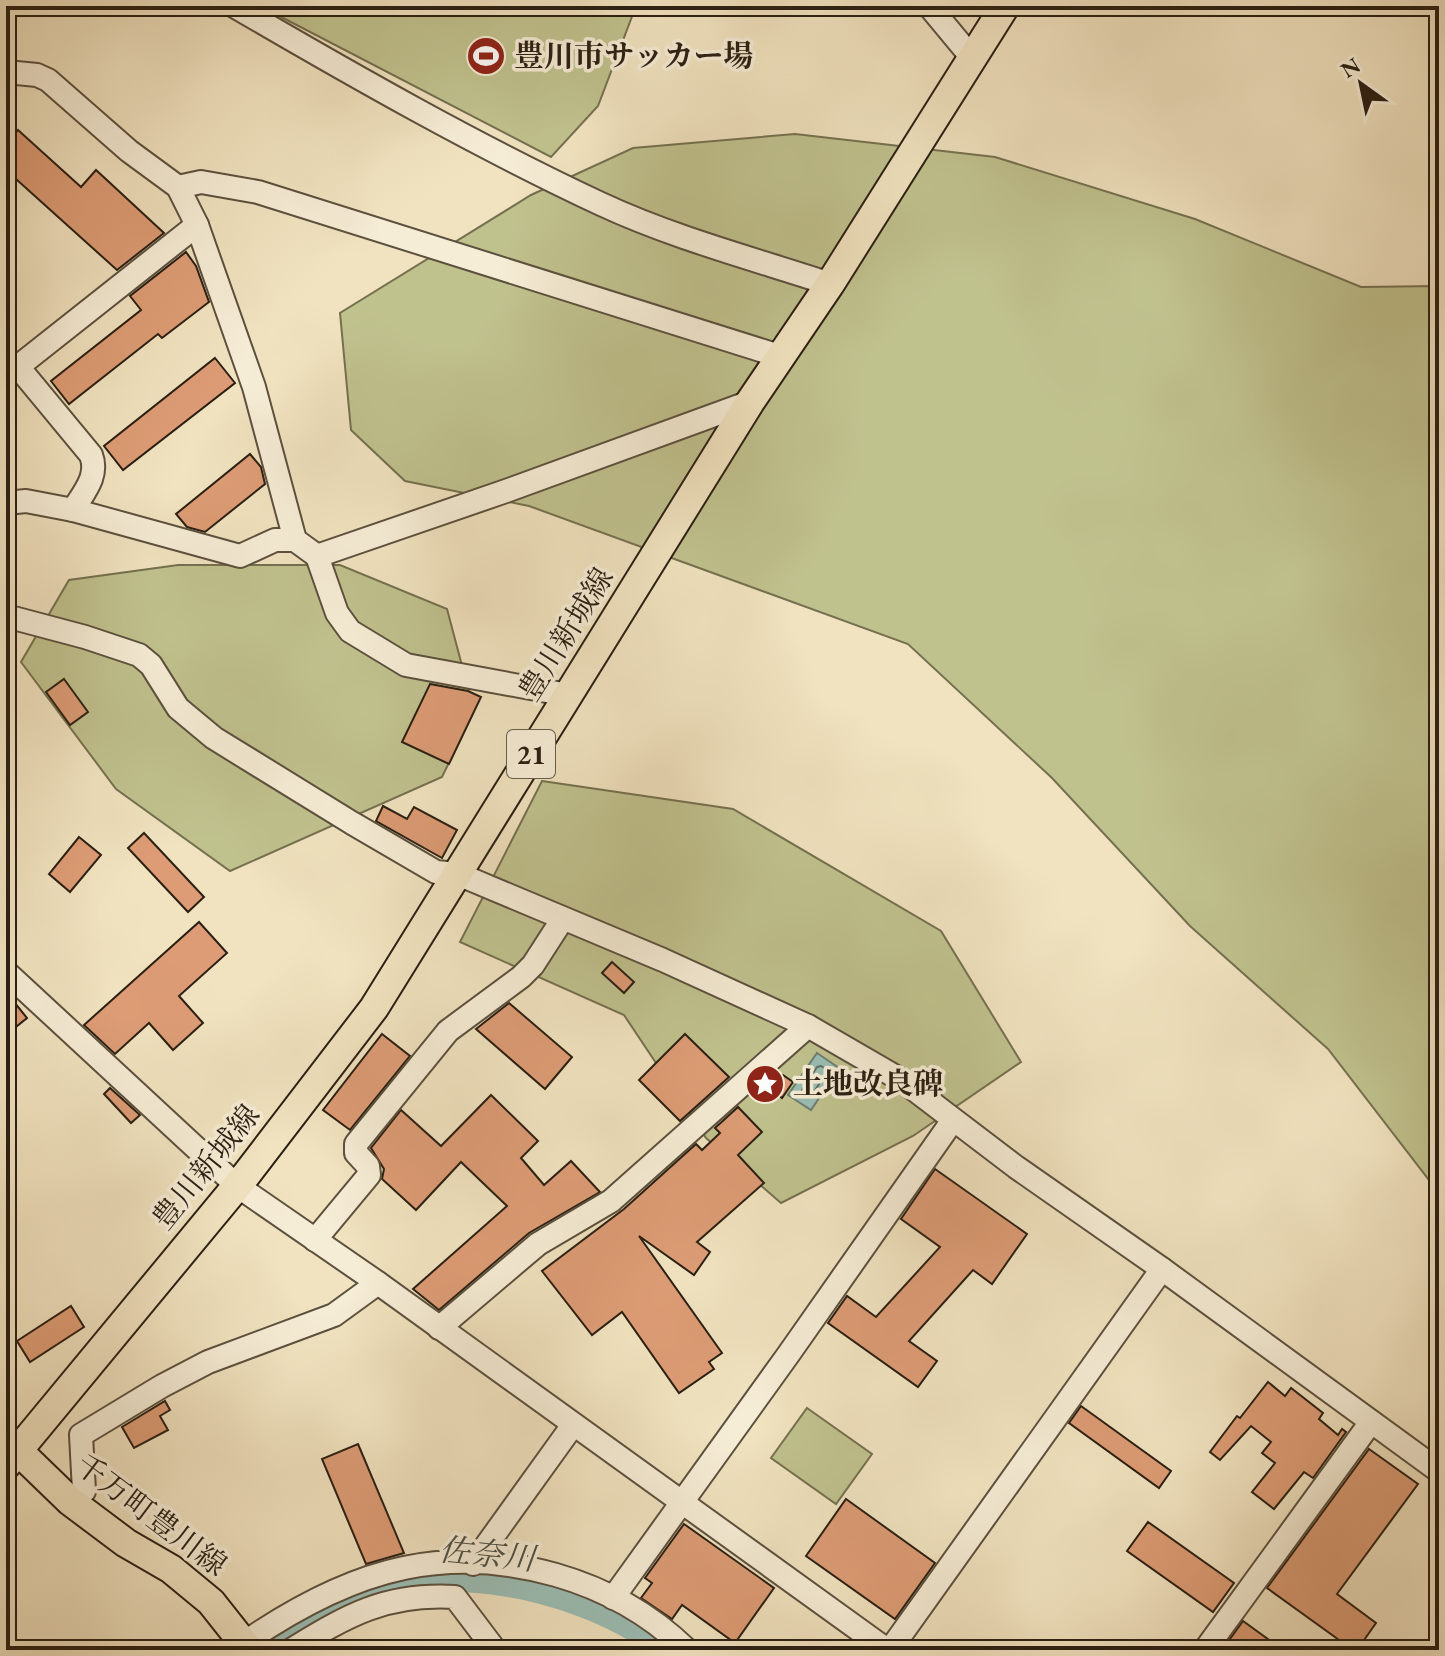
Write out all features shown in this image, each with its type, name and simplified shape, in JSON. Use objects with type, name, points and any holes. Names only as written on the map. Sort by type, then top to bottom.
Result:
[{"type":"main road","name":"豊川新城線","points":[[10,1451],[236,1185],[374,1008],[750,402],[830,284],[1005,6]]},
{"type":"main road","name":"千万町豊川線","points":[[10,1451],[70,1501],[126,1543],[171,1569],[211,1602],[246,1646]]},
{"type":"street","points":[[234,6],[399,102],[603,206],[830,284]]},
{"type":"street","points":[[929,6],[973,59]]},
{"type":"street","points":[[6,72],[37,75],[48,80],[129,151],[178,187],[197,225],[254,387],[295,540]]},
{"type":"street","points":[[178,187],[201,182],[258,192],[776,355],[782,353]]},
{"type":"street","points":[[73,510],[93,476],[95,466],[91,455],[12,372],[197,225]]},
{"type":"street","points":[[317,556],[750,402]]},
{"type":"street","points":[[6,503],[26,501],[73,510],[240,556],[275,540],[295,540],[317,556],[337,613],[350,631],[406,665],[568,695]]},
{"type":"street","points":[[6,616],[139,655],[151,665],[178,708],[214,738],[436,872],[458,874],[663,960],[808,1026],[903,1081],[1016,1167],[1439,1471]]},
{"type":"street","points":[[315,1240],[369,1175],[368,1166],[356,1153],[356,1144],[448,1031],[533,965],[562,920]]},
{"type":"street","points":[[6,972],[236,1185],[378,1283],[888,1650],[1162,1269]]},
{"type":"street","points":[[439,1328],[538,1244],[611,1201],[808,1026]]},
{"type":"street","points":[[613,1598],[953,1120]]},
{"type":"street","points":[[70,1501],[84,1491],[81,1435],[208,1362],[334,1315],[378,1283]]},
{"type":"street","points":[[1205,1650],[1371,1422]]},
{"type":"street","points":[[473,1564],[573,1425]]},
{"type":"street","points":[[246,1646],[325,1595],[366,1579],[405,1568],[473,1564],[511,1565],[548,1571],[613,1598],[646,1616],[687,1650]]},
{"type":"street","points":[[291,1650],[343,1618],[366,1608],[424,1596],[455,1597],[495,1650]]},
{"type":"green space","name":"豊川市サッカー場","points":[[260,6],[636,6],[598,106],[551,157]]},
{"type":"green space","points":[[795,134],[995,157],[1195,219],[1361,287],[1439,286],[1439,1193],[1328,1049],[1190,926],[1052,778],[908,644],[529,506],[405,481],[351,430],[340,313],[531,195],[633,148]]},
{"type":"green space","points":[[178,565],[340,565],[447,609],[474,711],[442,777],[230,871],[116,789],[21,662],[69,580]]},
{"type":"green space","points":[[542,781],[733,809],[941,931],[1021,1062],[913,1136],[781,1203],[706,1138],[624,1015],[460,942]]},
{"type":"green space","points":[[807,1408],[872,1454],[836,1504],[771,1458]]},
{"type":"water","points":[[817,1053],[839,1068],[811,1110],[788,1095]]},
{"type":"building","points":[[18,130],[81,187],[96,170],[164,233],[117,270],[6,170],[6,143]]},
{"type":"building","points":[[186,252],[196,266],[209,302],[162,338],[158,334],[69,404],[51,381],[141,310],[130,296]]},
{"type":"building","points":[[215,358],[235,383],[123,470],[104,446]]},
{"type":"building","points":[[250,454],[261,467],[265,484],[205,532],[187,527],[176,514]]},
{"type":"building","points":[[64,679],[88,712],[70,725],[46,692]]},
{"type":"building","points":[[430,684],[468,691],[481,697],[449,764],[402,742]]},
{"type":"building","points":[[383,806],[407,819],[414,807],[457,830],[442,858],[376,821]]},
{"type":"building","points":[[144,833],[204,897],[188,912],[128,848]]},
{"type":"building","points":[[79,837],[101,855],[70,892],[49,874]]},
{"type":"building","points":[[199,922],[227,953],[179,996],[203,1023],[173,1050],[149,1023],[115,1054],[84,1025]]},
{"type":"building","points":[[612,962],[634,982],[624,993],[602,973]]},
{"type":"building","points":[[6,992],[27,1018],[6,1035]]},
{"type":"building","points":[[509,1003],[572,1057],[545,1089],[476,1029]]},
{"type":"building","points":[[382,1034],[410,1056],[350,1130],[323,1110]]},
{"type":"building","points":[[685,1034],[729,1077],[680,1121],[639,1080]]},
{"type":"building","points":[[783,1075],[793,1082],[782,1098],[772,1090]]},
{"type":"building","points":[[110,1088],[140,1115],[131,1123],[104,1094]]},
{"type":"building","points":[[491,1095],[538,1141],[521,1158],[544,1185],[571,1161],[600,1192],[529,1233],[439,1310],[413,1289],[507,1206],[461,1162],[416,1210],[382,1179],[384,1169],[371,1148],[401,1110],[441,1146]]},
{"type":"building","points":[[738,1107],[762,1132],[738,1155],[764,1183],[697,1242],[710,1252],[694,1275],[639,1236],[722,1353],[709,1362],[714,1369],[679,1393],[622,1312],[592,1335],[542,1271],[624,1209],[696,1144],[702,1150],[720,1133],[715,1128]]},
{"type":"building","points":[[935,1169],[1027,1234],[992,1284],[973,1270],[909,1341],[937,1361],[918,1387],[828,1323],[847,1296],[876,1317],[940,1247],[901,1219]]},
{"type":"building","points":[[71,1306],[84,1327],[30,1362],[17,1341]]},
{"type":"building","points":[[1268,1382],[1285,1396],[1291,1388],[1323,1413],[1319,1419],[1338,1435],[1342,1429],[1346,1432],[1313,1478],[1304,1472],[1274,1509],[1252,1492],[1275,1463],[1262,1453],[1271,1442],[1251,1426],[1220,1460],[1210,1452]]},
{"type":"building","points":[[165,1401],[170,1410],[160,1416],[168,1430],[134,1448],[122,1427]]},
{"type":"building","points":[[1081,1406],[1171,1471],[1159,1488],[1069,1423]]},
{"type":"building","points":[[358,1444],[404,1553],[366,1564],[322,1459]]},
{"type":"building","points":[[1369,1449],[1418,1484],[1337,1594],[1376,1623],[1357,1650],[1353,1650],[1267,1588]]},
{"type":"building","points":[[846,1499],[935,1563],[895,1619],[806,1556]]},
{"type":"building","points":[[1148,1522],[1234,1583],[1213,1612],[1127,1551]]},
{"type":"building","points":[[684,1524],[774,1588],[735,1643],[682,1605],[672,1619],[641,1598],[652,1583],[645,1578]]},
{"type":"building","points":[[1243,1621],[1283,1650],[1222,1650]]},
{"type":"waterway","name":"佐奈川","points":[[253,1650],[366,1595],[403,1583],[436,1579],[470,1579],[542,1590],[611,1615],[668,1650]]},
{"type":"place","name":"豊川市サッカー場","points":[[486,56]]},
{"type":"place","name":"土地改良碑","points":[[765,1084]]}]
